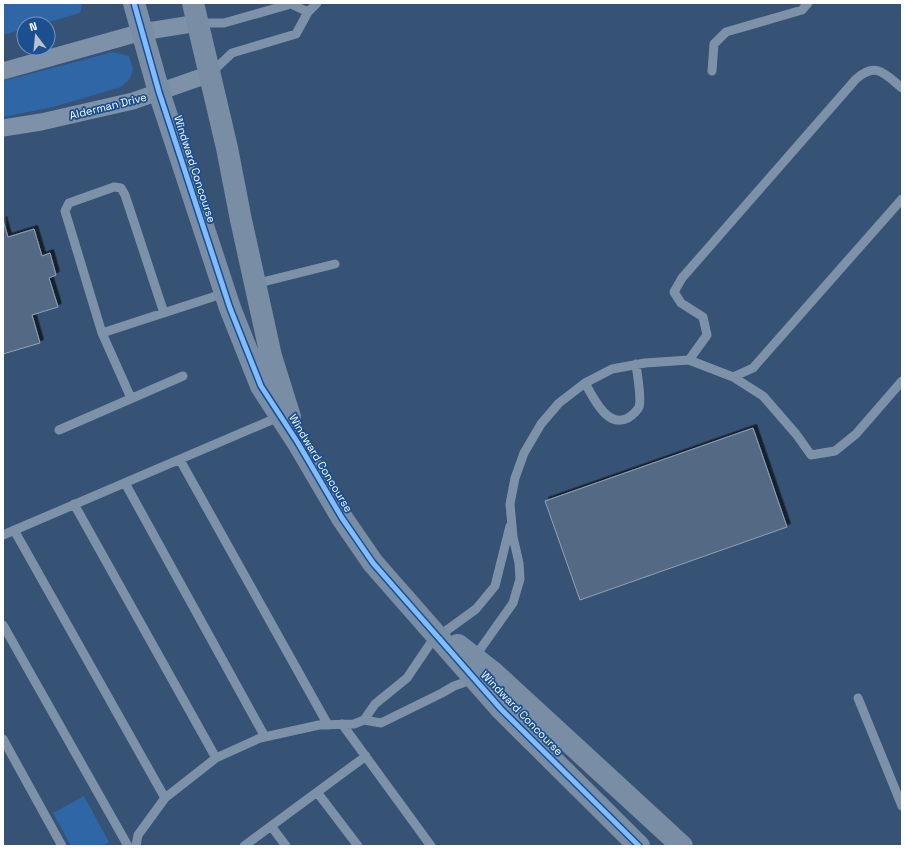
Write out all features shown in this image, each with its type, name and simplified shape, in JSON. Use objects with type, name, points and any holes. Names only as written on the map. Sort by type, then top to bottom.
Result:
[{"type":"street","name":"Windward Concourse","points":[[134,3],[159,92],[225,293],[261,386],[298,443],[342,518],[374,563],[418,614],[475,668],[501,709],[639,846]]},
{"type":"street","name":"Windward Concourse","points":[[195,13],[227,148],[241,220],[271,356],[298,443]]},
{"type":"street","points":[[3,71],[142,32],[195,13]]},
{"type":"street","name":"Alderman Drive","points":[[3,128],[56,119],[133,101],[210,74]]},
{"type":"street","name":"Windward Concourse","points":[[475,668],[494,673],[682,846]]},
{"type":"lane","points":[[210,74],[232,53],[296,34],[308,12],[317,3]]},
{"type":"lane","points":[[712,71],[714,44],[726,32],[802,10],[808,3]]},
{"type":"lane","points":[[195,13],[224,23],[291,4],[308,12]]},
{"type":"lane","points":[[689,360],[707,335],[704,317],[681,303],[674,292],[682,278],[856,79],[865,71],[874,70],[884,73],[902,88]]},
{"type":"lane","points":[[131,398],[102,333],[64,211],[69,203],[114,187],[121,188],[125,195],[164,313]]},
{"type":"lane","points":[[733,376],[753,368],[902,199]]},
{"type":"lane","points":[[255,284],[334,264]]},
{"type":"lane","points":[[102,333],[225,293]]},
{"type":"lane","points":[[136,846],[138,835],[165,798],[216,758],[265,737],[318,725],[354,724],[364,720],[381,723],[454,686],[475,668],[513,603],[520,579],[519,563],[513,537],[510,504],[513,484],[524,453],[541,424],[559,403],[585,384],[612,369],[636,364],[689,360],[733,376],[763,396],[796,434],[811,455],[835,451],[856,434],[902,381]]},
{"type":"lane","points":[[585,384],[602,411],[612,419],[622,420],[632,415],[639,408],[636,364]]},
{"type":"lane","points":[[59,430],[183,376]]},
{"type":"lane","points":[[3,535],[281,416]]},
{"type":"lane","points":[[180,460],[328,725]]},
{"type":"lane","points":[[125,483],[265,737]]},
{"type":"lane","points":[[74,504],[216,758]]},
{"type":"lane","points":[[364,720],[375,704],[407,678],[440,634],[476,609],[495,586],[511,521]]},
{"type":"lane","points":[[14,530],[165,798]]},
{"type":"lane","points":[[3,625],[128,846]]},
{"type":"lane","points":[[858,698],[902,806]]},
{"type":"lane","points":[[342,724],[431,846]]},
{"type":"lane","points":[[3,739],[62,846]]},
{"type":"lane","points":[[244,846],[366,756]]},
{"type":"lane","points":[[317,792],[358,846]]},
{"type":"lane","points":[[270,826],[286,846]]},
{"type":"shaded area","points":[[3,3],[83,3],[80,13],[56,20],[56,16],[16,16],[16,31],[3,35]]},
{"type":"shaded area","points":[[113,52],[129,56],[133,69],[130,79],[121,87],[53,107],[3,117],[3,81]]},
{"type":"shaded area","points":[[84,796],[109,842],[103,846],[71,846],[53,813]]},
{"type":"building","points":[[3,220],[8,237],[34,229],[42,256],[50,253],[56,275],[49,278],[58,307],[32,315],[40,343],[3,354]]},
{"type":"building","points":[[753,428],[787,527],[580,600],[545,501]]},
{"type":"cycle path","points":[[134,3],[159,92],[230,308],[261,386],[298,443],[342,518],[373,563],[501,709],[639,846]]}]
